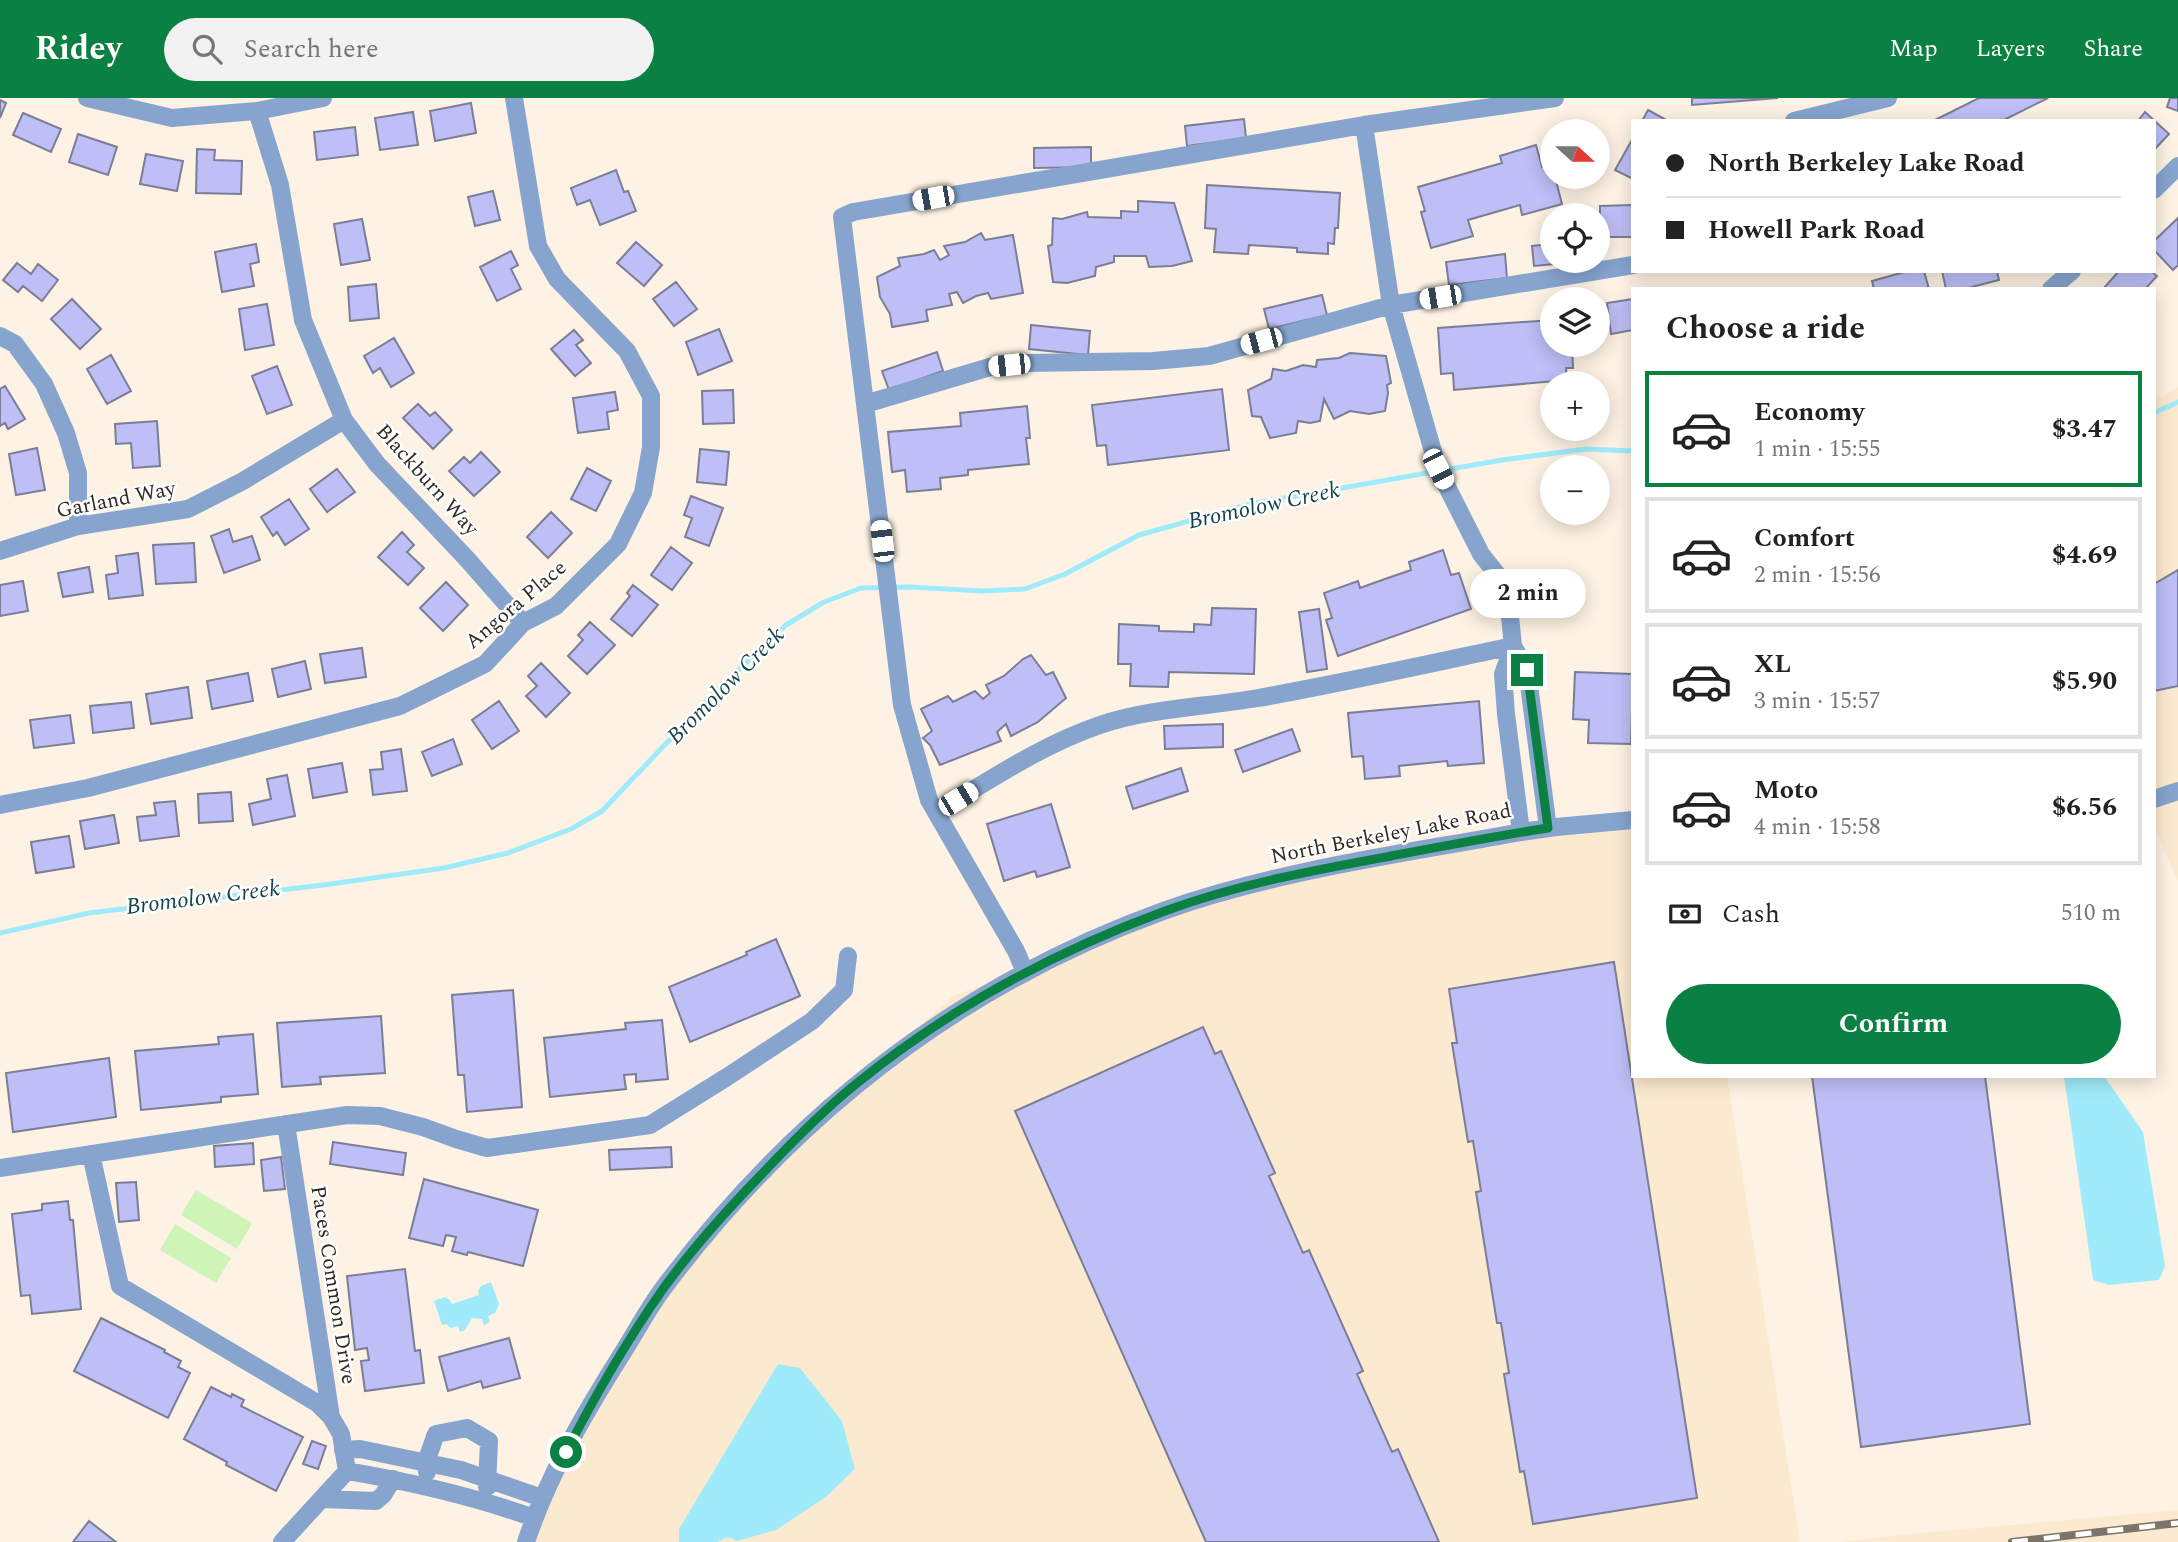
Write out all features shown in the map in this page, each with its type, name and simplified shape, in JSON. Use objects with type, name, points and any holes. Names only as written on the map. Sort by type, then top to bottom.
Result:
[{"type":"street","points":[[87,98],[172,118],[257,111],[323,98]]},
{"type":"street","name":"Angora Place","points":[[0,805],[88,788],[401,706],[485,664],[523,623],[556,606],[618,544],[643,493],[651,447],[651,397],[627,351],[556,278],[538,246],[513,98]]},
{"type":"street","points":[[1025,972],[929,800],[902,705],[842,217],[853,212],[1364,125],[1555,98]]},
{"type":"street","points":[[1802,119],[1888,98]]},
{"type":"street","name":"Blackburn Way","points":[[257,111],[280,185],[303,320],[344,419],[377,464],[523,623]]},
{"type":"street","points":[[1364,125],[1391,305],[1438,469],[1480,554],[1507,587],[1513,646],[1527,670],[1548,828]]},
{"type":"street","points":[[2156,188],[2178,166]]},
{"type":"street","points":[[865,404],[989,367],[1153,361],[1209,356],[1391,305],[1631,265]]},
{"type":"street","points":[[2053,287],[2070,273]]},
{"type":"street","points":[[0,336],[15,344],[44,384],[65,433],[78,473],[78,526]]},
{"type":"street","name":"Garland Way","points":[[0,551],[78,526],[188,509],[243,481],[344,419]]},
{"type":"street","points":[[1513,646],[1503,674],[1521,832]]},
{"type":"street","points":[[936,812],[1049,746],[1100,725],[1137,715],[1254,699],[1342,683],[1513,646]]},
{"type":"street","points":[[1505,700],[1531,696]]},
{"type":"street","points":[[1509,741],[1536,737]]},
{"type":"street","points":[[2156,798],[2178,791]]},
{"type":"street","name":"North Berkeley Lake Road","points":[[526,1542],[542,1498],[590,1405],[656,1300],[720,1217],[795,1139],[856,1084],[930,1028],[1058,955],[1166,910],[1273,878],[1521,832],[1631,820]]},
{"type":"street","points":[[0,1168],[347,1115],[380,1116],[487,1148],[650,1125],[812,1021],[844,990],[848,956]]},
{"type":"street","name":"Paces Common Drive","points":[[286,1124],[331,1417],[341,1434],[347,1471]]},
{"type":"street","points":[[91,1154],[120,1286],[317,1403],[331,1417]]},
{"type":"street","points":[[428,1486],[426,1462],[436,1434],[467,1427],[489,1441],[485,1500]]},
{"type":"street","points":[[343,1450],[360,1449],[426,1462],[488,1478],[542,1498]]},
{"type":"street","points":[[282,1542],[347,1471],[485,1500],[534,1518]]},
{"type":"street","points":[[323,1499],[376,1501],[393,1479]]},
{"type":"shaded area","points":[[2178,387],[2178,881],[2156,832],[2156,400]]},
{"type":"shaded area","points":[[1631,820],[1631,1078],[1727,1078],[1800,1542],[527,1542],[540,1503],[663,1289],[795,1139],[953,996],[1306,869]]},
{"type":"shaded area","points":[[2178,1510],[2178,1542],[1839,1542],[1910,1534]]},
{"type":"green space","points":[[196,1190],[252,1223],[237,1249],[181,1215]]},
{"type":"green space","points":[[175,1224],[231,1258],[216,1283],[160,1250]]},
{"type":"water","points":[[2064,1078],[2105,1078],[2143,1132],[2165,1266],[2159,1280],[2109,1285],[2093,1280]]},
{"type":"water","points":[[491,1282],[499,1304],[495,1313],[488,1316],[490,1322],[484,1325],[482,1319],[472,1318],[465,1330],[460,1332],[458,1326],[451,1328],[446,1324],[442,1325],[434,1301],[445,1297],[452,1304],[479,1295],[481,1286]]},
{"type":"water","points":[[778,1364],[800,1368],[842,1421],[855,1469],[826,1497],[776,1530],[737,1541],[728,1537],[717,1542],[679,1542],[679,1529]]},
{"type":"building","points":[[1692,98],[1778,98],[1692,105]]},
{"type":"building","points":[[1979,98],[2048,98],[2006,119],[1937,119]]},
{"type":"building","points":[[2170,98],[2178,98],[2178,111],[2167,107]]},
{"type":"building","points":[[0,100],[6,103],[0,118]]},
{"type":"building","points":[[471,103],[476,133],[435,141],[430,111]]},
{"type":"building","points":[[1648,110],[1664,119],[1643,119]]},
{"type":"building","points":[[413,112],[418,145],[380,150],[375,118]]},
{"type":"building","points":[[2145,112],[2153,119],[2140,119]]},
{"type":"building","points":[[23,113],[61,129],[51,152],[13,135]]},
{"type":"building","points":[[1244,119],[1246,138],[1187,146],[1185,126]]},
{"type":"building","points":[[2156,122],[2169,134],[2156,148]]},
{"type":"building","points":[[355,127],[358,155],[317,160],[314,132]]},
{"type":"building","points":[[78,134],[117,147],[108,175],[69,162]]},
{"type":"building","points":[[1631,142],[1631,178],[1615,170]]},
{"type":"building","points":[[1536,145],[1540,160],[1540,189],[1558,189],[1562,203],[1540,203],[1540,210],[1522,215],[1520,205],[1468,220],[1473,236],[1431,248],[1421,212],[1425,211],[1418,187],[1502,163],[1500,156]]},
{"type":"building","points":[[1091,147],[1091,167],[1034,168],[1034,148]]},
{"type":"building","points":[[197,149],[215,150],[214,160],[242,161],[241,194],[196,193]]},
{"type":"building","points":[[146,154],[183,161],[177,191],[140,184]]},
{"type":"building","points":[[616,170],[624,192],[628,191],[636,211],[600,225],[590,200],[577,205],[571,188]]},
{"type":"building","points":[[1207,185],[1340,193],[1338,228],[1335,228],[1334,244],[1328,243],[1328,254],[1297,252],[1297,248],[1249,245],[1248,254],[1214,252],[1216,229],[1205,228]]},
{"type":"building","points":[[493,191],[500,220],[475,226],[468,197]]},
{"type":"building","points":[[1138,201],[1174,203],[1192,261],[1172,266],[1149,267],[1146,256],[1114,256],[1114,262],[1096,267],[1095,276],[1067,283],[1053,282],[1048,246],[1052,245],[1053,218],[1062,219],[1087,212],[1088,217],[1121,218],[1121,211],[1138,212]]},
{"type":"building","points":[[1631,205],[1631,237],[1610,237],[1610,206]]},
{"type":"building","points":[[2178,218],[2178,265],[2173,270],[2156,252],[2156,239]]},
{"type":"building","points":[[362,219],[370,260],[341,265],[334,224]]},
{"type":"building","points":[[981,233],[985,240],[1013,235],[1023,293],[991,299],[988,293],[963,303],[957,292],[949,294],[952,305],[926,310],[928,321],[892,327],[890,314],[880,297],[877,277],[900,266],[898,258],[934,250],[940,260],[949,255],[944,246],[965,242]]},
{"type":"building","points":[[636,242],[662,265],[644,286],[617,263]]},
{"type":"building","points":[[256,244],[259,262],[250,264],[254,286],[222,292],[215,252]]},
{"type":"building","points":[[1540,245],[1540,265],[1534,266],[1532,246]]},
{"type":"building","points":[[511,251],[518,265],[511,269],[521,289],[497,301],[480,267]]},
{"type":"building","points":[[1505,254],[1507,278],[1449,285],[1446,262]]},
{"type":"building","points":[[17,263],[31,274],[38,264],[58,280],[42,301],[23,286],[18,292],[3,280]]},
{"type":"building","points":[[1901,273],[1925,273],[1928,287],[1874,287],[1872,281]]},
{"type":"building","points":[[1942,273],[1997,273],[1999,280],[1972,287],[1946,287]]},
{"type":"building","points":[[2117,273],[2153,273],[2157,276],[2147,287],[2105,287]]},
{"type":"building","points":[[676,282],[697,309],[674,326],[653,299]]},
{"type":"building","points":[[376,284],[379,318],[350,321],[348,287]]},
{"type":"building","points":[[1322,295],[1327,315],[1269,329],[1264,309]]},
{"type":"building","points":[[72,299],[101,329],[80,349],[51,319]]},
{"type":"building","points":[[1631,299],[1631,330],[1611,334],[1610,303]]},
{"type":"building","points":[[267,304],[274,345],[245,350],[239,309]]},
{"type":"building","points":[[1540,321],[1540,357],[1573,357],[1573,368],[1566,368],[1566,371],[1540,371],[1540,382],[1454,390],[1453,373],[1441,374],[1438,328]]},
{"type":"building","points":[[1031,325],[1090,331],[1088,355],[1029,349]]},
{"type":"building","points":[[719,329],[732,361],[698,375],[686,342]]},
{"type":"building","points":[[574,330],[583,340],[576,345],[591,363],[575,376],[551,349]]},
{"type":"building","points":[[394,338],[414,373],[391,387],[380,368],[373,373],[364,356]]},
{"type":"building","points":[[937,352],[943,371],[889,390],[882,371]]},
{"type":"building","points":[[1350,353],[1386,356],[1391,383],[1387,385],[1385,411],[1369,414],[1350,411],[1334,419],[1324,399],[1320,421],[1298,421],[1296,433],[1270,438],[1261,417],[1252,416],[1248,390],[1271,379],[1273,369],[1286,371],[1303,365],[1316,367],[1317,360],[1339,358]]},
{"type":"building","points":[[111,355],[131,391],[107,404],[87,369]]},
{"type":"building","points":[[277,366],[292,405],[267,414],[252,376]]},
{"type":"building","points":[[5,386],[25,419],[8,429],[5,423],[0,426],[0,389]]},
{"type":"building","points":[[1222,389],[1229,450],[1108,465],[1106,445],[1097,446],[1092,405]]},
{"type":"building","points":[[733,390],[734,423],[703,424],[702,391]]},
{"type":"building","points":[[615,392],[618,410],[607,412],[609,429],[578,433],[573,398]]},
{"type":"building","points":[[418,404],[430,416],[435,412],[452,430],[433,449],[403,418]]},
{"type":"building","points":[[1027,406],[1030,438],[1026,438],[1029,464],[968,470],[968,475],[940,478],[941,489],[907,492],[905,470],[892,472],[888,432],[961,426],[960,413]]},
{"type":"building","points":[[157,421],[160,466],[133,468],[131,443],[116,444],[115,424]]},
{"type":"building","points":[[37,448],[45,490],[16,495],[9,454]]},
{"type":"building","points":[[700,449],[729,452],[726,485],[697,482]]},
{"type":"building","points":[[481,452],[500,472],[474,496],[449,471],[464,457],[470,463]]},
{"type":"building","points":[[587,468],[611,481],[596,511],[571,499]]},
{"type":"building","points":[[337,469],[355,492],[327,512],[310,489]]},
{"type":"building","points":[[691,496],[723,508],[709,546],[685,537],[692,518],[684,515]]},
{"type":"building","points":[[289,499],[309,529],[285,545],[277,532],[273,536],[261,517]]},
{"type":"building","points":[[551,512],[572,533],[548,558],[527,537]]},
{"type":"building","points":[[229,529],[233,542],[252,536],[260,560],[224,573],[211,536]]},
{"type":"building","points":[[402,532],[414,545],[407,552],[424,568],[408,585],[378,557]]},
{"type":"building","points":[[194,543],[196,582],[156,584],[153,545]]},
{"type":"building","points":[[671,547],[692,563],[672,590],[651,575]]},
{"type":"building","points":[[1443,550],[1451,575],[1459,573],[1471,609],[1338,656],[1326,620],[1332,618],[1324,593],[1358,581],[1360,588],[1411,570],[1409,562]]},
{"type":"building","points":[[138,553],[143,595],[109,599],[106,575],[118,573],[116,556]]},
{"type":"building","points":[[89,567],[93,592],[63,597],[58,573]]},
{"type":"building","points":[[2178,570],[2178,686],[2156,691],[2156,583]]},
{"type":"building","points":[[23,581],[28,611],[0,616],[0,585]]},
{"type":"building","points":[[446,582],[468,605],[443,631],[420,608]]},
{"type":"building","points":[[633,585],[658,605],[632,636],[611,619],[630,596],[627,593]]},
{"type":"building","points":[[1212,608],[1256,609],[1254,674],[1169,672],[1168,687],[1130,686],[1131,664],[1118,664],[1119,624],[1159,626],[1159,631],[1194,632],[1194,624],[1211,625]]},
{"type":"building","points":[[1319,609],[1327,669],[1307,672],[1299,612]]},
{"type":"building","points":[[590,622],[615,645],[587,674],[568,656],[583,640],[578,635]]},
{"type":"building","points":[[362,648],[366,677],[325,683],[320,654]]},
{"type":"building","points":[[1031,655],[1046,675],[1053,672],[1066,698],[1038,722],[1011,736],[1006,724],[997,732],[1001,741],[940,765],[930,745],[923,738],[932,731],[921,709],[948,696],[953,702],[975,691],[983,699],[990,693],[986,685],[1004,676]]},
{"type":"building","points":[[305,661],[311,689],[278,697],[272,669]]},
{"type":"building","points":[[541,663],[570,693],[546,717],[526,696],[537,686],[528,676]]},
{"type":"building","points":[[1575,672],[1631,674],[1631,744],[1588,743],[1589,720],[1573,719]]},
{"type":"building","points":[[248,673],[253,701],[212,709],[207,681]]},
{"type":"building","points":[[188,687],[192,718],[151,724],[146,694]]},
{"type":"building","points":[[499,701],[519,731],[492,749],[472,720]]},
{"type":"building","points":[[1479,701],[1484,763],[1448,766],[1447,761],[1399,766],[1400,776],[1365,779],[1363,756],[1352,757],[1348,713]]},
{"type":"building","points":[[131,702],[134,728],[93,733],[90,706]]},
{"type":"building","points":[[70,715],[74,743],[34,748],[30,720]]},
{"type":"building","points":[[1223,724],[1223,747],[1165,749],[1164,726]]},
{"type":"building","points":[[1292,729],[1300,751],[1243,772],[1235,750]]},
{"type":"building","points":[[453,739],[462,764],[432,776],[422,752]]},
{"type":"building","points":[[401,749],[407,791],[373,795],[370,770],[383,769],[381,752]]},
{"type":"building","points":[[342,763],[347,792],[313,798],[308,769]]},
{"type":"building","points":[[1181,768],[1188,791],[1133,809],[1126,787]]},
{"type":"building","points":[[287,775],[295,816],[253,825],[249,804],[271,799],[267,779]]},
{"type":"building","points":[[231,792],[233,821],[199,823],[198,794]]},
{"type":"building","points":[[175,801],[179,836],[140,841],[137,817],[156,815],[154,803]]},
{"type":"building","points":[[1051,804],[1070,867],[1037,877],[1035,871],[1004,881],[987,824]]},
{"type":"building","points":[[114,815],[119,843],[85,849],[80,821]]},
{"type":"building","points":[[69,836],[74,867],[36,873],[31,842]]},
{"type":"building","points":[[776,939],[800,996],[690,1042],[669,987],[747,955],[746,952]]},
{"type":"building","points":[[1614,962],[1697,1498],[1533,1524],[1524,1471],[1520,1472],[1504,1374],[1509,1373],[1501,1323],[1497,1323],[1476,1192],[1481,1191],[1473,1141],[1468,1142],[1452,1043],[1457,1043],[1449,989]]},
{"type":"building","points":[[513,990],[522,1107],[467,1112],[464,1075],[458,1075],[452,995]]},
{"type":"building","points":[[381,1016],[385,1073],[320,1077],[321,1084],[282,1087],[277,1023]]},
{"type":"building","points":[[662,1020],[668,1079],[636,1082],[636,1074],[624,1075],[626,1089],[550,1097],[544,1038],[626,1029],[625,1023]]},
{"type":"building","points":[[1203,1027],[1215,1054],[1221,1051],[1275,1173],[1269,1176],[1303,1253],[1309,1250],[1363,1371],[1357,1374],[1392,1452],[1398,1449],[1439,1542],[1206,1542],[1015,1111]]},
{"type":"building","points":[[253,1034],[258,1094],[221,1097],[221,1102],[141,1110],[135,1051],[219,1044],[218,1037]]},
{"type":"building","points":[[109,1058],[116,1117],[13,1132],[6,1073]]},
{"type":"building","points":[[1812,1078],[1985,1078],[2030,1424],[1861,1447]]},
{"type":"building","points":[[333,1142],[406,1153],[403,1175],[330,1164]]},
{"type":"building","points":[[253,1143],[254,1164],[215,1167],[214,1146]]},
{"type":"building","points":[[671,1147],[672,1167],[610,1170],[609,1150]]},
{"type":"building","points":[[281,1157],[285,1189],[264,1191],[261,1160]]},
{"type":"building","points":[[424,1179],[538,1210],[523,1266],[468,1252],[467,1255],[452,1251],[456,1237],[446,1235],[443,1246],[409,1238]]},
{"type":"building","points":[[136,1182],[139,1220],[119,1222],[116,1183]]},
{"type":"building","points":[[68,1201],[70,1220],[73,1220],[81,1309],[32,1314],[30,1295],[21,1296],[12,1214],[42,1210],[42,1204]]},
{"type":"building","points":[[405,1269],[415,1351],[420,1350],[424,1383],[365,1391],[361,1361],[369,1360],[367,1348],[355,1350],[347,1276]]},
{"type":"building","points":[[101,1318],[165,1350],[164,1352],[181,1361],[178,1367],[190,1373],[168,1418],[74,1371]]},
{"type":"building","points":[[509,1338],[520,1378],[483,1388],[481,1381],[448,1391],[439,1357]]},
{"type":"building","points":[[211,1387],[244,1400],[241,1406],[303,1437],[276,1491],[184,1439]]},
{"type":"building","points":[[312,1441],[326,1446],[318,1469],[303,1464]]},
{"type":"building","points":[[89,1521],[116,1542],[73,1542]]},
{"type":"waterway","name":"Bromolow Creek","points":[[2156,412],[2178,402]]},
{"type":"waterway","name":"Bromolow Creek","points":[[0,933],[89,913],[444,868],[508,853],[571,829],[602,811],[714,693],[786,625],[824,602],[861,588],[910,587],[983,591],[1025,589],[1065,574],[1139,535],[1250,504],[1502,460],[1586,449],[1631,451]]},
{"type":"railway","points":[[2012,1542],[2178,1523]]},
{"type":"route","points":[[566,1452],[590,1405],[663,1289],[720,1217],[795,1139],[835,1102],[930,1028],[1058,955],[1166,910],[1273,878],[1548,828],[1527,670]]}]
